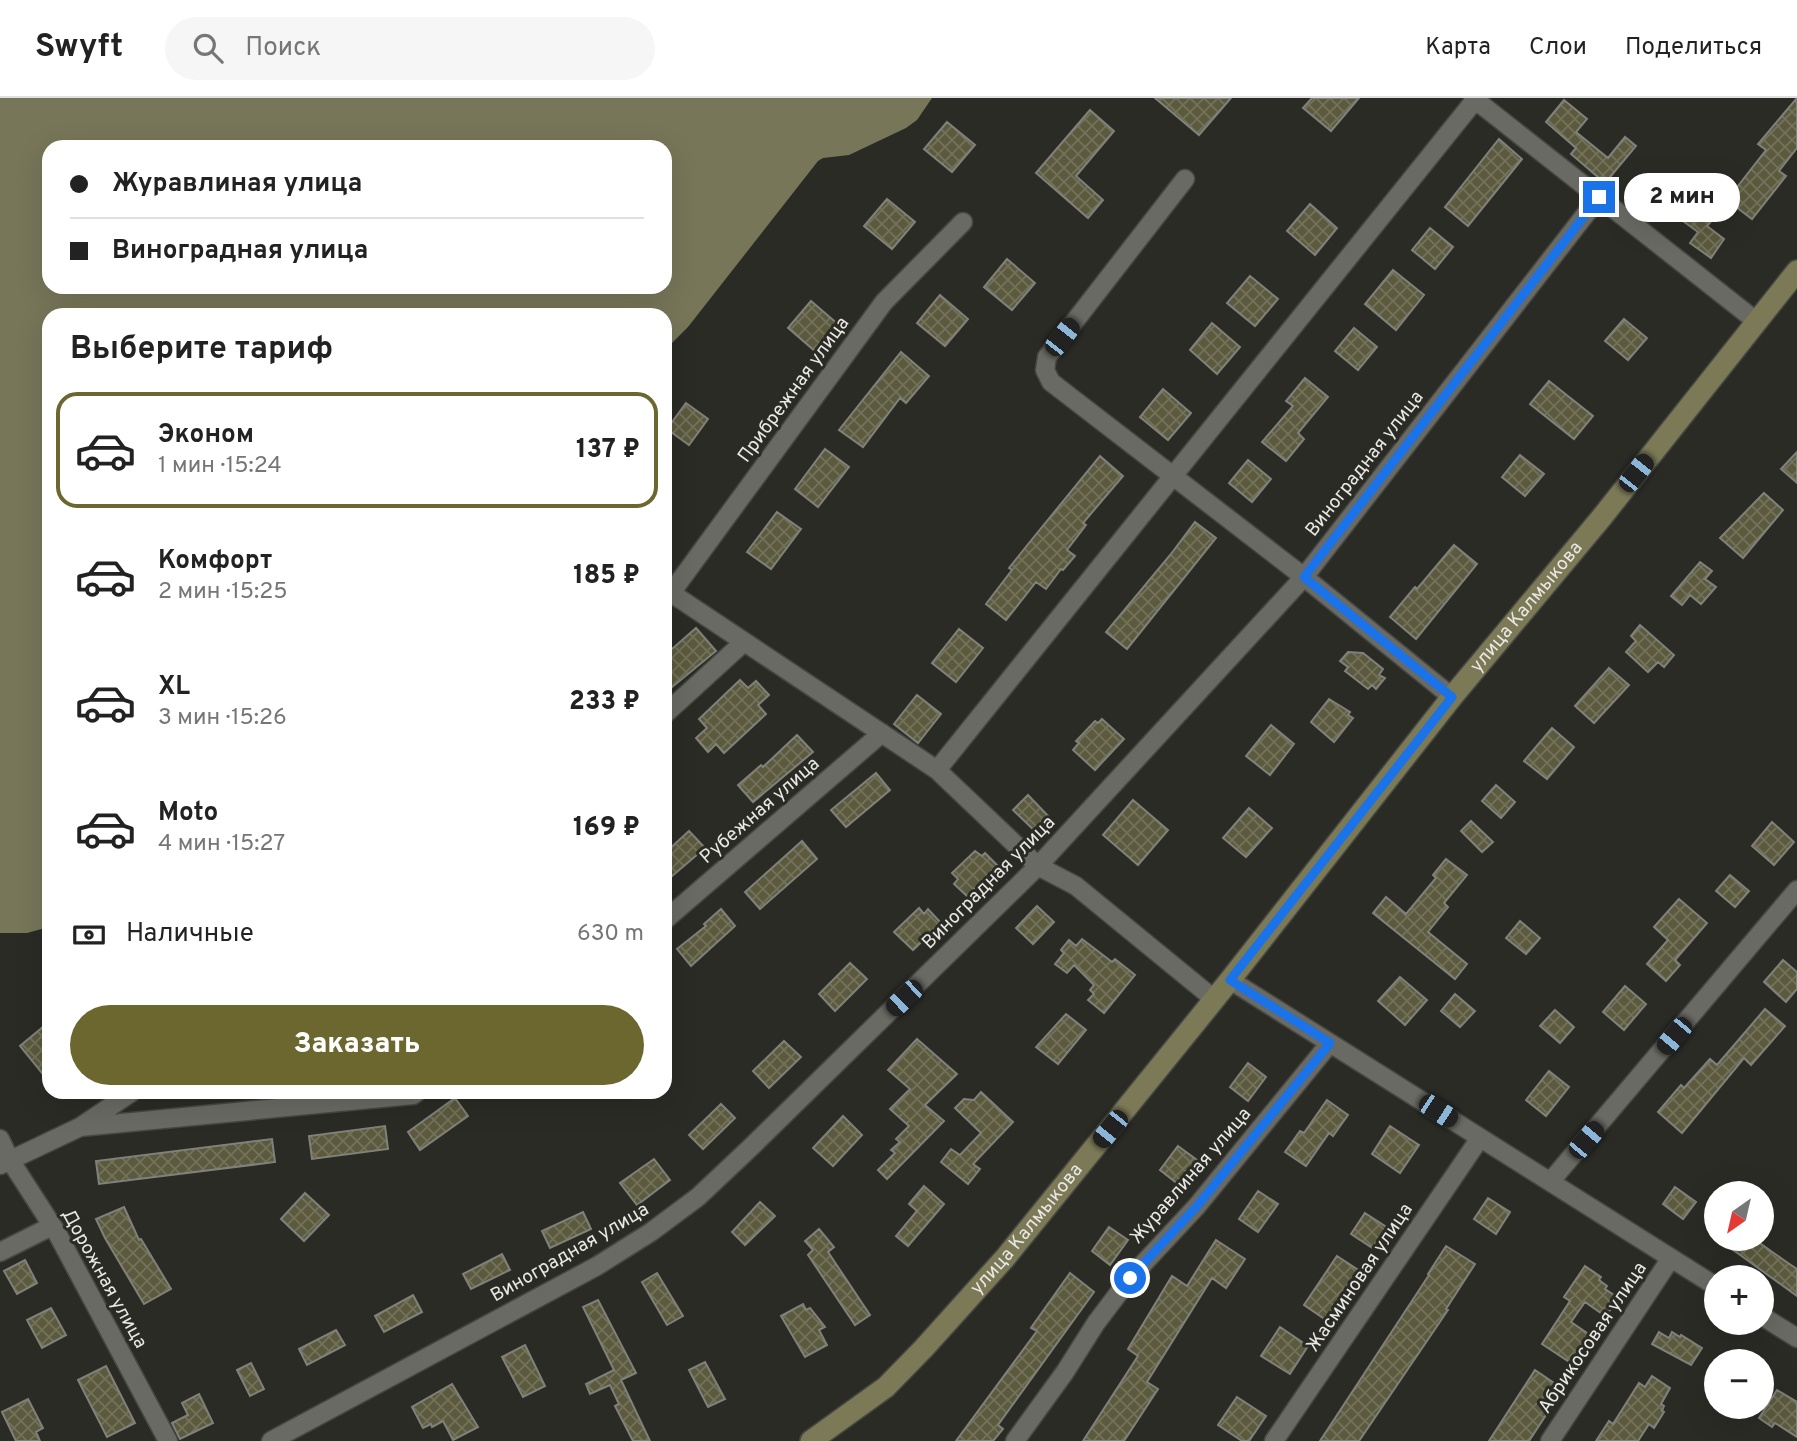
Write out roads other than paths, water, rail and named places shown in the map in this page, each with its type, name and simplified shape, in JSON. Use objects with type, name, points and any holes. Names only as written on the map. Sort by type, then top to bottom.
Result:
[{"type":"main road","name":"улица Калмыкова","points":[[811,1441],[886,1387],[925,1348],[1005,1258],[1230,980],[1452,697],[1602,517],[1797,271]]},
{"type":"street","points":[[937,770],[1175,476],[1474,99],[1756,321]]},
{"type":"street","points":[[1185,179],[1047,357],[1045,370],[1051,382],[1304,577],[1452,697]]},
{"type":"street","name":"Виноградная улица","points":[[271,1441],[597,1266],[651,1232],[698,1196],[750,1148],[1038,866],[1304,577],[1599,197]]},
{"type":"street","name":"Прибрежная улица","points":[[672,586],[884,302],[963,222]]},
{"type":"street","points":[[672,594],[937,770],[1038,866],[1058,874],[1087,894],[1214,999]]},
{"type":"street","points":[[672,708],[744,642]]},
{"type":"street","name":"Рубежная улица","points":[[672,914],[882,733]]},
{"type":"street","points":[[1550,1182],[1797,890]]},
{"type":"street","points":[[1230,980],[1704,1279]]},
{"type":"street","name":"Журавлиная улица","points":[[1015,1441],[1130,1278],[1197,1206],[1330,1043]]},
{"type":"street","points":[[5,1163],[80,1127],[122,1099]]},
{"type":"street","points":[[80,1127],[371,1099]]},
{"type":"street","name":"Жасминовая улица","points":[[1274,1441],[1480,1138]]},
{"type":"street","name":"Дорожная улица","points":[[0,1139],[5,1163],[52,1226],[168,1441]]},
{"type":"street","points":[[0,1252],[52,1226]]},
{"type":"street","name":"Абрикосовая улица","points":[[1550,1441],[1671,1258]]},
{"type":"street","points":[[1774,1323],[1796,1336]]}]
